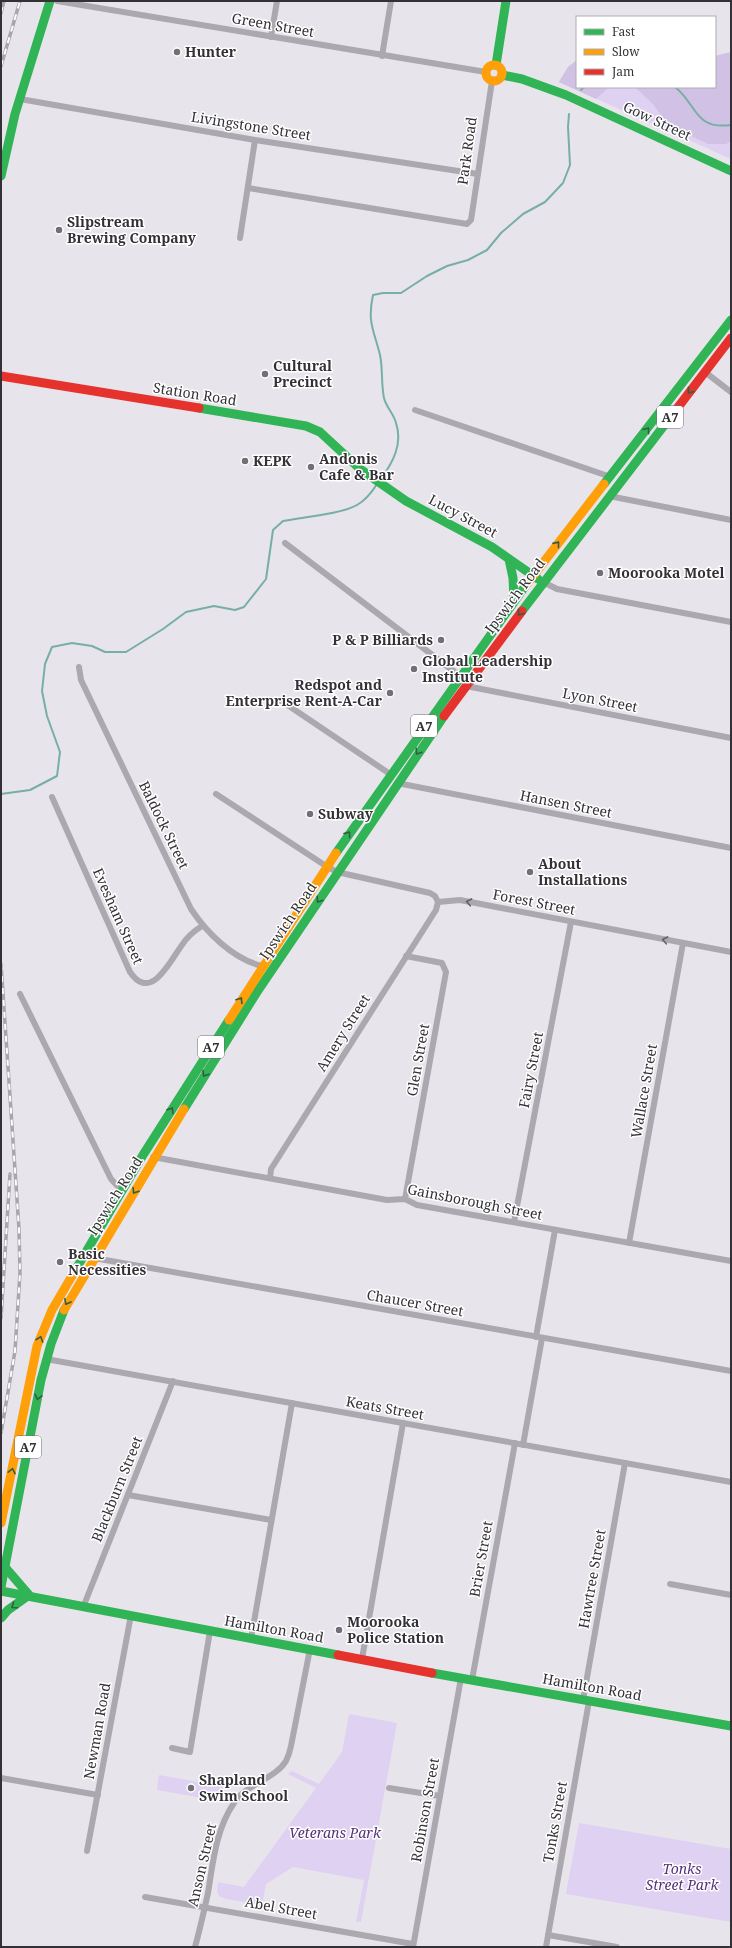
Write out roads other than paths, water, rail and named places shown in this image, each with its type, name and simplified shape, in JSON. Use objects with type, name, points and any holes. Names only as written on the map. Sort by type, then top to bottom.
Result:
[{"type":"main road","points":[[1,176],[20,99],[50,1]]},
{"type":"main road","points":[[496,65],[506,1]]},
{"type":"main road","points":[[496,65],[501,68],[502,75],[500,79],[492,81],[487,77],[486,72],[489,67],[496,65]]},
{"type":"main road","name":"Gow Street","points":[[502,75],[522,79],[573,98],[731,171]]},
{"type":"main road","name":"Ipswich Road","points":[[1,1523],[35,1357],[43,1330],[52,1310],[143,1155],[326,866],[390,774],[514,600],[611,477],[731,320]]},
{"type":"main road","name":"Ipswich Road","points":[[1,1586],[47,1359],[60,1317],[94,1258],[257,992],[397,783],[465,686],[543,582],[731,338]]},
{"type":"main road","name":"Station Road","points":[[1,376],[306,426],[320,432],[360,469],[369,475]]},
{"type":"main road","name":"Lucy Street","points":[[369,475],[406,501],[492,547],[543,582]]},
{"type":"main road","points":[[509,559],[513,578],[514,600]]},
{"type":"main road","points":[[1,1618],[8,1610],[28,1595],[4,1566]]},
{"type":"main road","name":"Hamilton Road","points":[[1,1591],[84,1605],[250,1639],[731,1726]]},
{"type":"street","name":"Green Street","points":[[57,1],[486,72]]},
{"type":"street","points":[[271,37],[278,1]]},
{"type":"street","points":[[382,56],[392,1]]},
{"type":"street","name":"Park Road","points":[[248,188],[467,224],[471,220],[492,81]]},
{"type":"street","name":"Livingstone Street","points":[[20,99],[255,140],[478,174]]},
{"type":"street","points":[[240,238],[255,140]]},
{"type":"street","points":[[705,372],[731,392]]},
{"type":"street","points":[[415,410],[611,477]]},
{"type":"street","points":[[609,496],[731,520]]},
{"type":"street","points":[[285,543],[460,676]]},
{"type":"street","points":[[543,582],[557,588],[731,622]]},
{"type":"street","name":"Baldock Street","points":[[79,667],[85,688],[191,909],[202,926],[222,944],[247,961],[262,966]]},
{"type":"street","name":"Lyon Street","points":[[465,686],[731,738]]},
{"type":"street","points":[[280,700],[390,774]]},
{"type":"street","name":"Hansen Street","points":[[397,783],[731,848]]},
{"type":"street","points":[[216,794],[337,872],[430,893],[435,896],[438,902]]},
{"type":"street","name":"Evesham Street","points":[[52,797],[130,972],[135,980],[146,983],[157,979],[182,944],[202,926]]},
{"type":"street","name":"Forest Street","points":[[438,902],[460,900],[731,952]]},
{"type":"street","name":"Amery Street","points":[[270,1178],[271,1169],[436,910],[438,902]]},
{"type":"street","name":"Fairy Street","points":[[514,1222],[571,922]]},
{"type":"street","name":"Wallace Street","points":[[629,1243],[683,943]]},
{"type":"street","name":"Glen Street","points":[[405,1198],[446,972],[442,963],[406,956]]},
{"type":"street","points":[[20,994],[111,1179],[122,1191]]},
{"type":"street","name":"Gainsborough Street","points":[[143,1155],[388,1200],[405,1198],[417,1205],[731,1261]]},
{"type":"street","points":[[523,1445],[555,1230]]},
{"type":"street","name":"Chaucer Street","points":[[94,1258],[731,1371]]},
{"type":"street","name":"Keats Street","points":[[35,1357],[731,1482]]},
{"type":"street","name":"Blackburn Street","points":[[84,1605],[173,1381]]},
{"type":"street","points":[[250,1639],[292,1403]]},
{"type":"street","points":[[362,1659],[402,1423]]},
{"type":"street","name":"Brier Street","points":[[472,1680],[515,1443]]},
{"type":"street","name":"Hawtree Street","points":[[586,1700],[625,1463]]},
{"type":"street","points":[[128,1495],[271,1520]]},
{"type":"street","points":[[670,1584],[731,1595]]},
{"type":"street","name":"Newman Road","points":[[88,1851],[131,1615]]},
{"type":"street","points":[[172,1748],[190,1752],[210,1631]]},
{"type":"street","name":"Anson Street","points":[[195,1947],[205,1907],[218,1836],[225,1817],[243,1792],[280,1767],[286,1761],[291,1746],[310,1650]]},
{"type":"street","name":"Robinson Street","points":[[413,1945],[461,1678]]},
{"type":"street","name":"Tonks Street","points":[[546,1947],[586,1700]]},
{"type":"street","points":[[1,1778],[98,1795]]},
{"type":"street","points":[[389,1788],[440,1796]]},
{"type":"street","name":"Abel Street","points":[[145,1896],[413,1945]]},
{"type":"street","points":[[548,1935],[618,1947]]},
{"type":"waterway","points":[[676,88],[703,120],[710,124],[719,126],[731,125]]},
{"type":"waterway","points":[[381,479],[396,452],[398,431],[395,420],[384,398],[381,360],[371,320],[373,295],[383,293],[401,293],[427,276],[447,266],[468,260],[487,250],[501,233],[523,214],[545,202],[563,183],[570,165],[568,127],[569,114]]},
{"type":"waterway","points":[[1,794],[30,790],[57,776],[60,752],[47,716],[42,691],[45,664],[52,647],[72,643],[92,646],[105,652],[126,652],[163,629],[186,612],[214,606],[235,610],[244,607],[266,579],[273,530],[283,521],[342,511],[357,505],[371,493],[377,484]]},
{"type":"railway","points":[[1,13],[4,1]]},
{"type":"railway","points":[[1,66],[20,1]]},
{"type":"railway","points":[[1,964],[19,1229],[20,1273],[15,1351],[1,1433]]},
{"type":"railway","points":[[1,1318],[10,1174]]},
{"type":"place","name":"Hunter","points":[[177,52]]},
{"type":"place","name":"Slipstream Brewing Company","points":[[59,230]]},
{"type":"place","name":"Cultural Precinct","points":[[265,374]]},
{"type":"place","name":"KEPK","points":[[245,461]]},
{"type":"place","name":"Andonis Cafe & Bar","points":[[311,467]]},
{"type":"place","name":"Moorooka Motel","points":[[600,573]]},
{"type":"place","name":"P & P Billiards","points":[[441,640]]},
{"type":"place","name":"Global Leadership Institute","points":[[414,669]]},
{"type":"place","name":"Redspot and Enterprise Rent-A-Car","points":[[390,693]]},
{"type":"place","name":"Subway","points":[[310,814]]},
{"type":"place","name":"About Installations","points":[[530,872]]},
{"type":"place","name":"Basic Necessities","points":[[60,1262]]},
{"type":"place","name":"Moorooka Police Station","points":[[339,1630]]},
{"type":"place","name":"Shapland Swim School","points":[[191,1788]]},
{"type":"park label","name":"Veterans Park","points":[[335,1833]]},
{"type":"park label","name":"Tonks Street Park","points":[[682,1878]]}]
